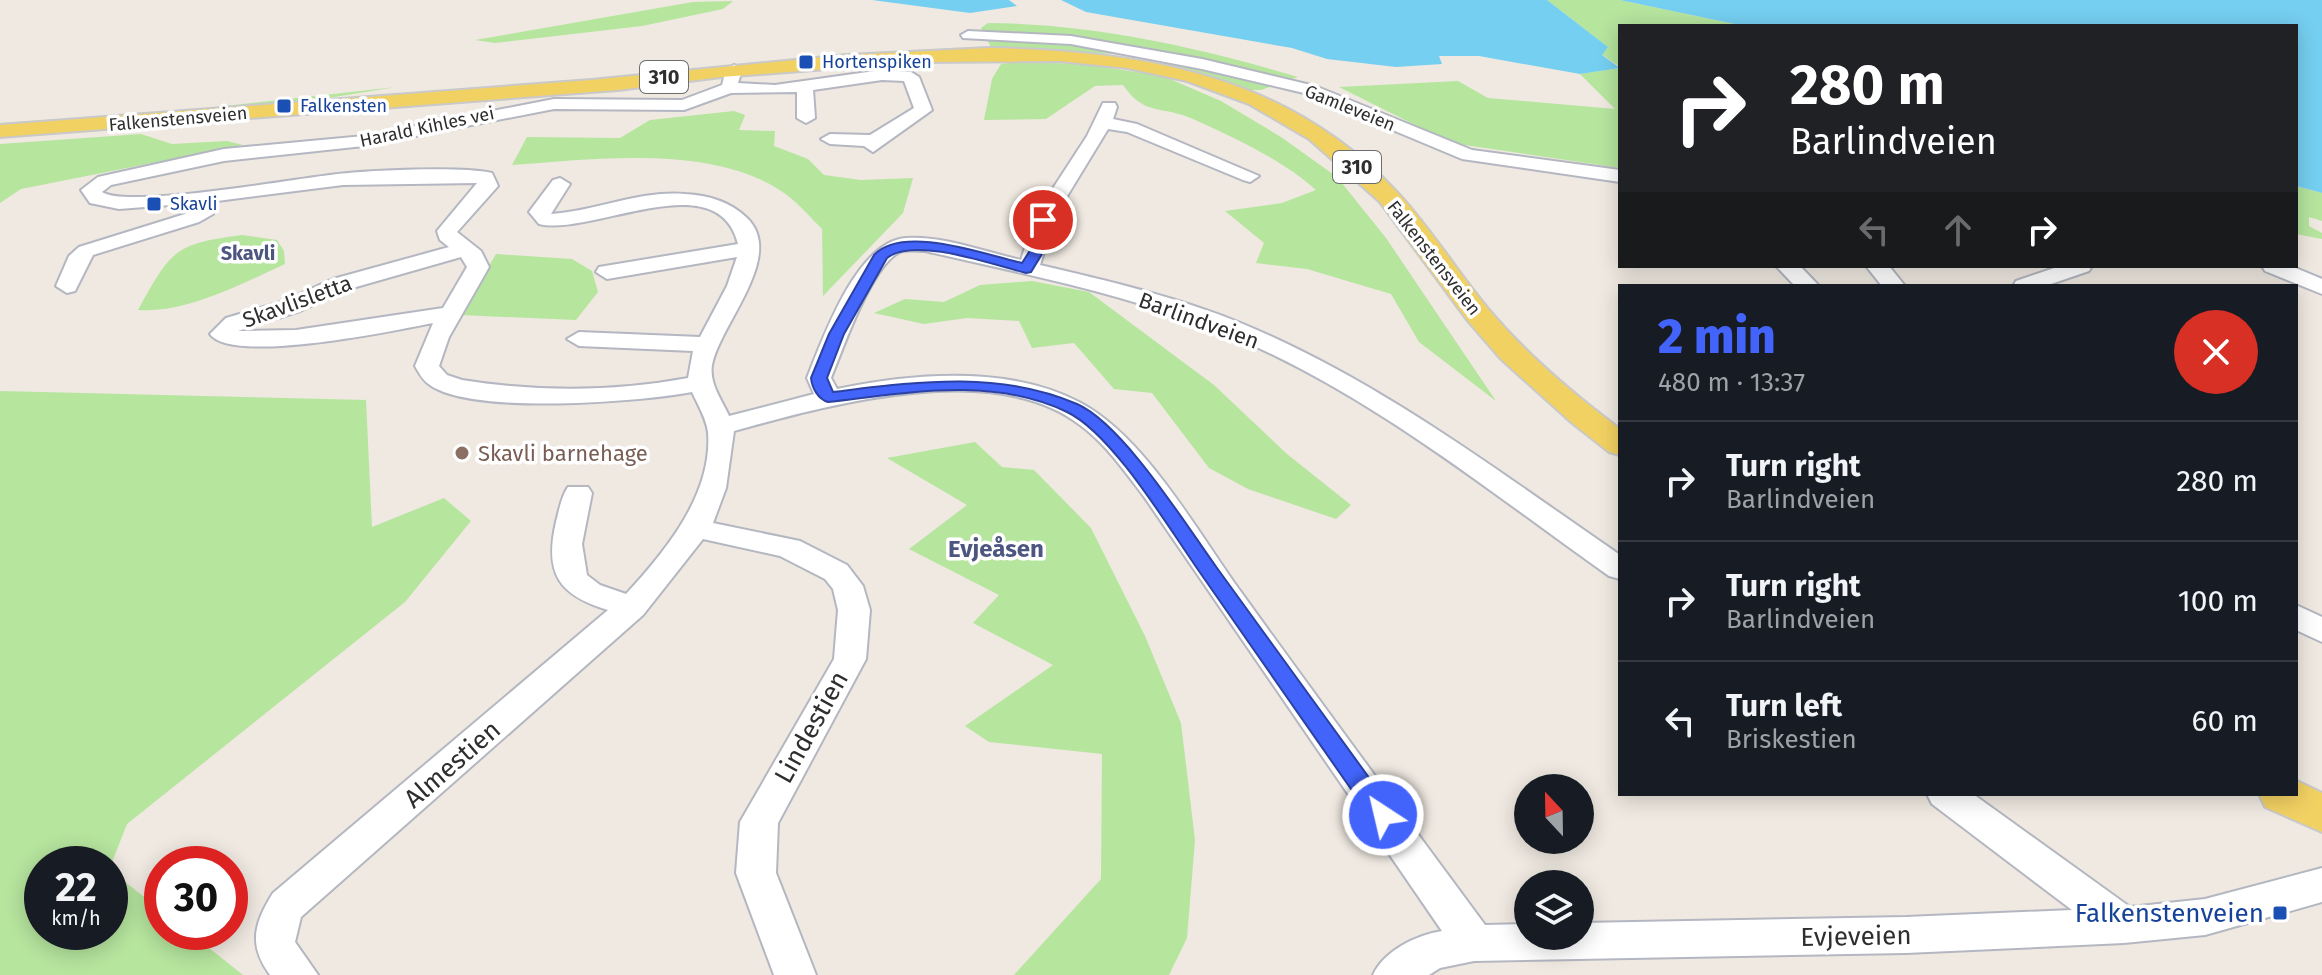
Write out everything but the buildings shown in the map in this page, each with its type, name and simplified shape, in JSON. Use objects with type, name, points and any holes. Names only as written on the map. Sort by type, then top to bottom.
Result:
[{"type":"main road","name":"Falkenstensveien","points":[[0,131],[595,85],[732,78],[999,53],[1081,54],[1158,66],[1249,97],[1306,128],[1375,183],[1510,351],[1546,386],[1618,443]]},
{"type":"main road","points":[[2298,780],[2322,792]]},
{"type":"main road","points":[[2285,796],[2322,814]]},
{"type":"street","name":"Gamleveien","points":[[968,35],[1030,38],[1137,51],[1309,89],[1477,158],[1618,176]]},
{"type":"street","points":[[732,78],[758,91],[882,75],[911,77],[923,106],[920,114],[874,144],[830,139]]},
{"type":"street","name":"Harald Kihles vei","points":[[208,197],[104,202],[91,190],[105,181],[224,155],[364,141],[533,106],[594,102],[684,105],[732,78]]},
{"type":"street","points":[[805,86],[806,118]]},
{"type":"street","points":[[1026,269],[1038,249],[1043,220],[1106,115],[1250,176]]},
{"type":"street","points":[[67,286],[86,251],[192,218],[206,210],[208,197],[317,180],[485,177],[488,186],[447,231],[463,250],[473,256],[478,267],[437,337],[427,366],[442,383],[473,389],[605,396],[700,383]]},
{"type":"street","points":[[560,184],[539,212],[546,220],[601,213],[631,203],[701,203],[738,219],[746,229],[749,249],[743,273],[706,344],[699,368],[700,383],[720,427],[828,397],[925,386],[998,386],[1070,407],[1096,421],[1164,507],[1474,943]]},
{"type":"street","name":"Barlindveien","points":[[828,397],[819,378],[836,334],[881,255],[890,248],[925,245],[1147,300],[1228,327],[1297,358],[1388,411],[1618,568]]},
{"type":"street","points":[[607,272],[749,249]]},
{"type":"street","name":"Skavlisletta","points":[[452,313],[320,335],[240,339],[222,334],[234,323],[292,306],[341,284],[463,250]]},
{"type":"street","points":[[1789,268],[1806,284]]},
{"type":"street","points":[[1879,268],[1892,284]]},
{"type":"street","points":[[2030,284],[2075,268]]},
{"type":"street","points":[[2278,268],[2322,287]]},
{"type":"street","points":[[579,339],[706,344]]},
{"type":"street","name":"Almestien","points":[[297,975],[273,941],[274,924],[287,905],[632,607],[698,529],[710,498],[720,427]]},
{"type":"street","points":[[578,493],[566,552],[570,571],[582,589],[632,607]]},
{"type":"street","name":"Lindestien","points":[[698,529],[789,548],[836,572],[848,586],[854,610],[850,659],[759,822],[756,873],[795,975]]},
{"type":"street","points":[[2298,617],[2322,631]]},
{"type":"street","points":[[1948,796],[2124,925]]},
{"type":"street","name":"Evjeveien","points":[[1394,975],[1431,951],[1474,943],[1906,935],[2124,925],[2205,917],[2322,885]]},
{"type":"green space","points":[[1547,0],[1620,0],[1734,24],[1618,24],[1618,66],[1601,54],[1608,47]]},
{"type":"green space","points":[[733,1],[723,9],[642,26],[495,43],[475,40],[693,2]]},
{"type":"green space","points":[[988,23],[1028,24],[1145,39],[1298,77],[1261,90],[1250,90],[1187,69],[1118,54],[992,49],[981,28]]},
{"type":"green space","points":[[1001,64],[1082,64],[1163,76],[1221,101],[1281,137],[1337,177],[1386,238],[1496,401],[1419,342],[1391,294],[1307,269],[1256,263],[1264,243],[1225,211],[1282,203],[1316,190],[1288,168],[1193,119],[1139,102],[1123,85],[1095,86],[1046,119],[984,120],[992,79]]},
{"type":"green space","points":[[1618,68],[1618,168],[1451,143],[1339,87],[1458,81],[1488,98],[1615,109],[1580,74]]},
{"type":"green space","points":[[396,87],[267,108],[0,129],[0,123],[180,111]]},
{"type":"green space","points":[[734,111],[745,115],[739,130],[775,131],[774,146],[808,159],[824,175],[861,180],[913,178],[903,213],[823,296],[822,229],[787,195],[758,179],[726,168],[654,158],[512,165],[527,137],[620,138],[650,120]]},
{"type":"green space","points":[[141,134],[172,144],[227,141],[243,145],[21,189],[0,203],[0,144]]},
{"type":"green space","points":[[2298,187],[2322,193],[2322,221],[2309,217],[2309,226],[2322,233],[2322,239],[2298,234]]},
{"type":"green space","points":[[242,235],[277,240],[284,251],[285,264],[194,302],[157,310],[138,310],[158,275],[176,254],[201,242]]},
{"type":"green space","points":[[496,254],[572,259],[592,271],[598,292],[576,320],[460,315]]},
{"type":"green space","points":[[1032,281],[1089,292],[1214,385],[1287,454],[1351,505],[1336,519],[1248,489],[1209,468],[1152,393],[1114,389],[1074,343],[1032,348],[1019,321],[967,318],[924,324],[874,313],[905,299],[944,302],[980,285]]},
{"type":"green space","points":[[0,391],[366,400],[372,527],[444,498],[471,521],[405,602],[127,824],[118,846],[24,846],[24,950],[128,950],[128,884],[144,897],[144,950],[212,950],[243,975],[0,975]]},
{"type":"green space","points":[[975,442],[1002,467],[1034,470],[1091,528],[1145,636],[1181,723],[1195,840],[1187,938],[1169,975],[1014,975],[1101,879],[1102,754],[989,742],[965,726],[1053,665],[973,623],[999,595],[909,549],[967,505],[887,458]]},
{"type":"water","points":[[872,0],[1009,0],[1017,6],[970,13]]},
{"type":"water","points":[[1061,0],[1547,0],[1608,47],[1602,55],[1618,68],[1580,74],[1479,56],[1439,56],[1442,64],[1396,67],[1327,59],[1292,48],[1086,12]]},
{"type":"water","points":[[1620,0],[2322,0],[2322,193],[2298,187],[2298,24],[1734,24]]},
{"type":"place","name":"Hortenspiken","points":[[806,62]]},
{"type":"place","name":"Falkensten","points":[[284,106]]},
{"type":"place","name":"Skavli","points":[[154,204]]},
{"type":"place","name":"Skavli barnehage","points":[[462,453]]},
{"type":"place","name":"Falkenstenveien","points":[[2280,913]]},
{"type":"district","name":"Skavli","points":[[248,253]]},
{"type":"district","name":"Evjeåsen","points":[[996,549]]},
{"type":"route","points":[[1043,220],[1038,249],[1026,269],[925,245],[910,243],[890,248],[881,255],[836,334],[819,378],[820,386],[828,397],[925,386],[998,386],[1070,407],[1096,421],[1164,507],[1383,815]]}]
